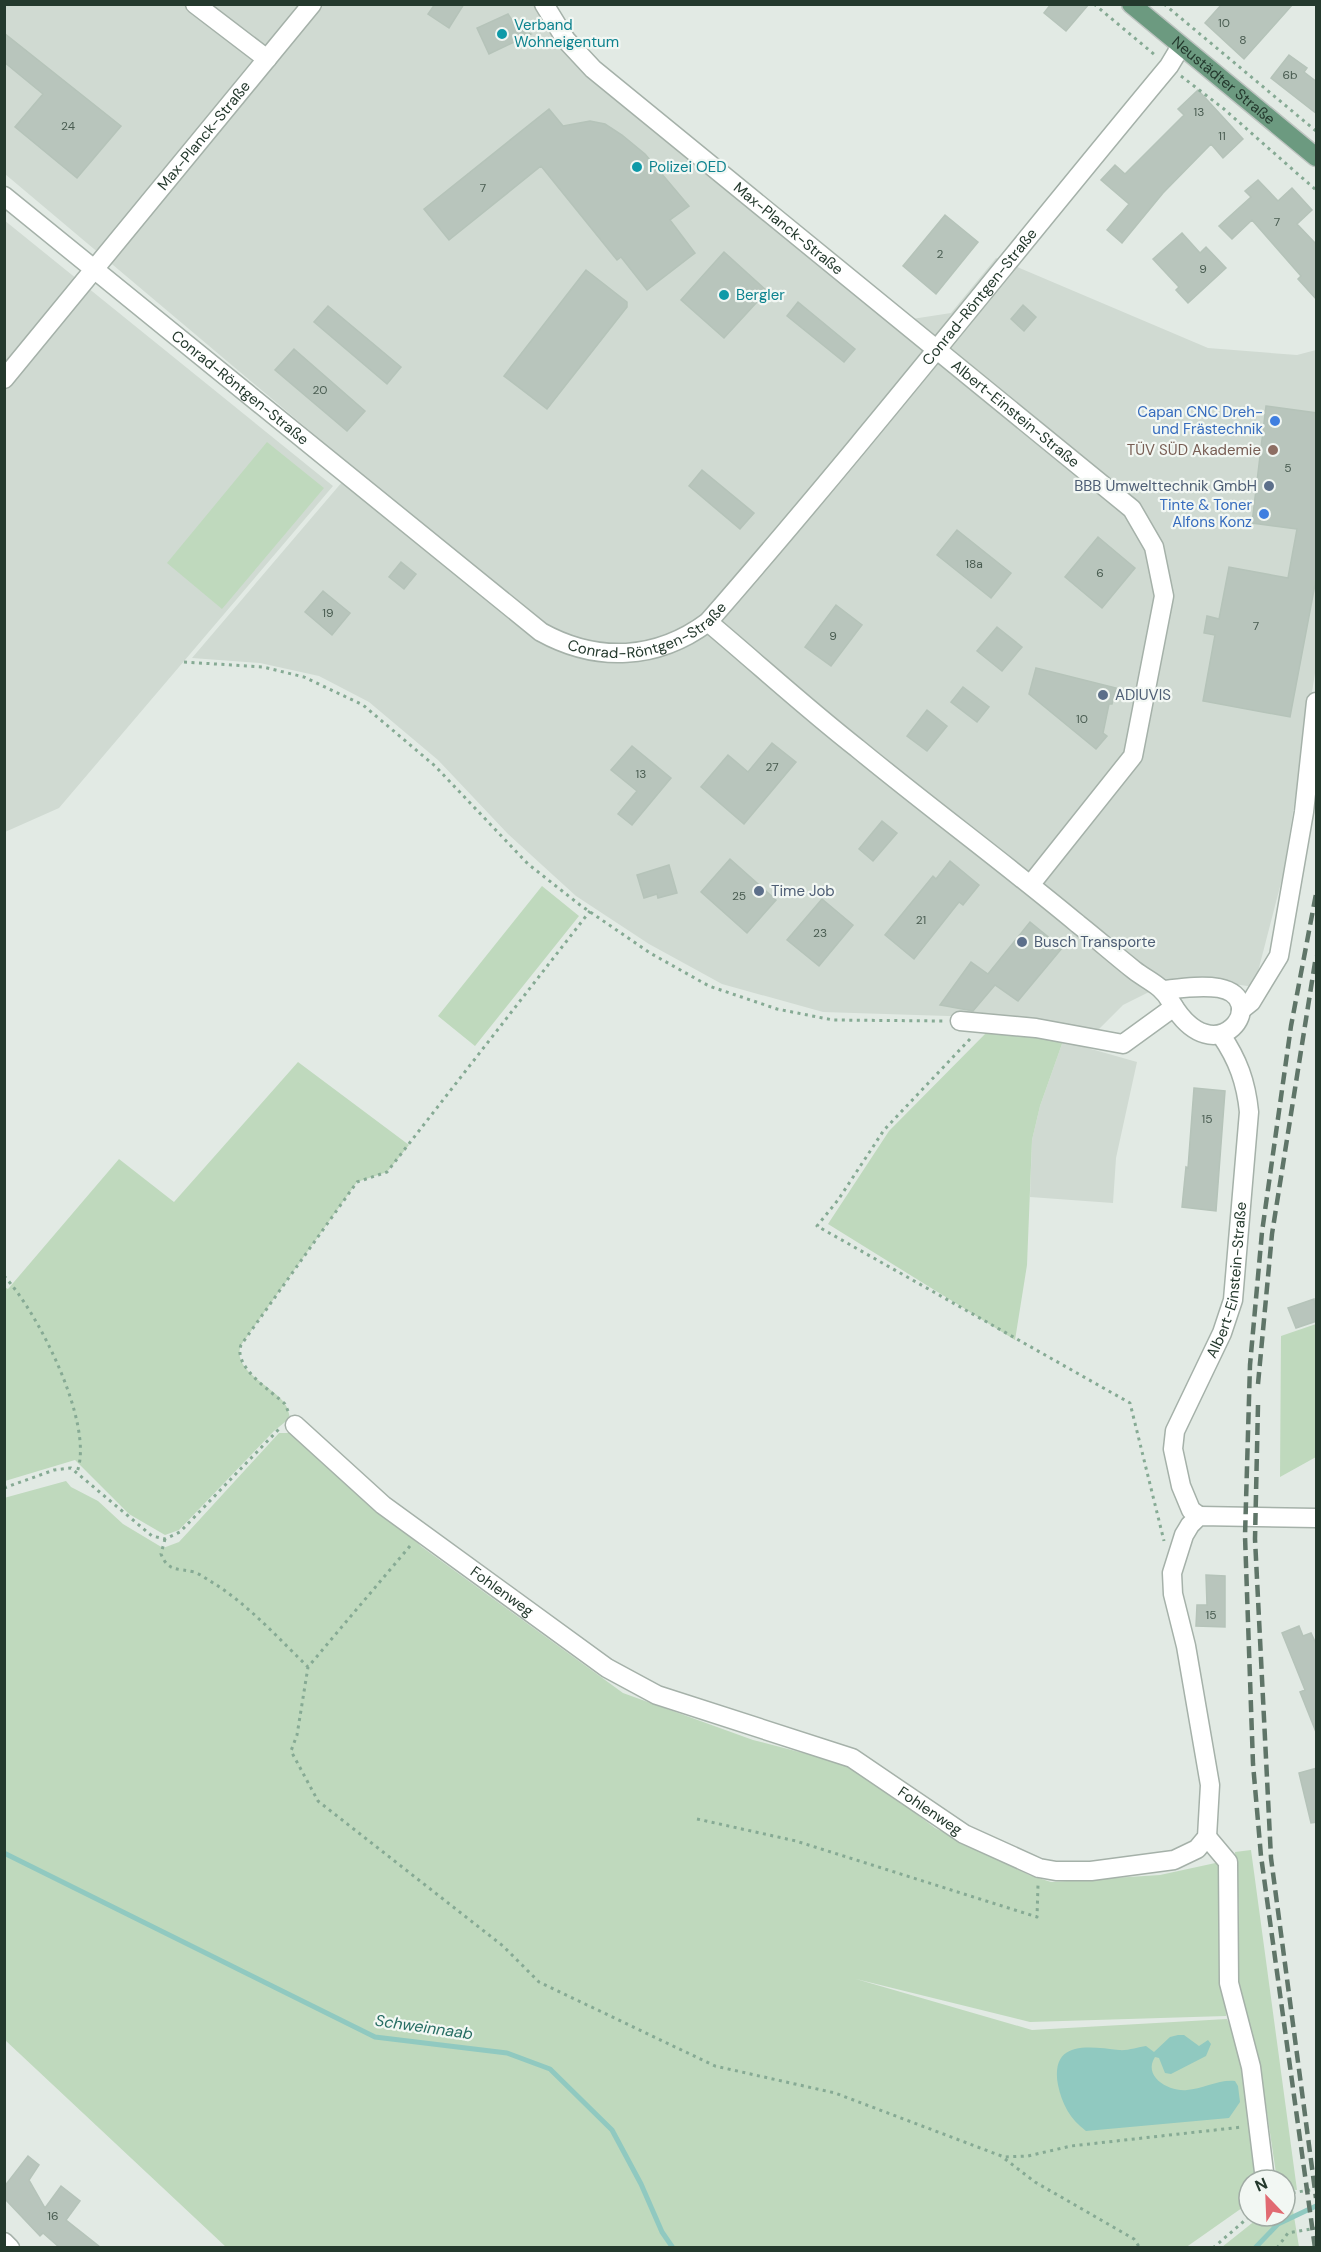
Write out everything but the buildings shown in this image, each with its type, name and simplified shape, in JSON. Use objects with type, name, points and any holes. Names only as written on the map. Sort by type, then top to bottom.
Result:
[{"type":"main road","name":"Neustädter Straße","points":[[1131,4],[1317,157]]},
{"type":"street","points":[[195,4],[267,59]]},
{"type":"street","name":"Max-Planck-Straße","points":[[4,380],[312,4]]},
{"type":"street","name":"Max-Planck-Straße","points":[[544,4],[566,40],[592,69],[935,349]]},
{"type":"street","name":"Conrad-Röntgen-Straße","points":[[4,196],[96,268],[541,632],[560,642],[587,651],[630,654],[672,644],[708,622],[818,495],[935,349],[1169,66],[1181,46]]},
{"type":"street","name":"Albert-Einstein-Straße","points":[[935,349],[1132,509],[1154,546],[1164,597],[1133,756],[1031,884]]},
{"type":"street","points":[[708,622],[856,748],[1031,884],[1136,972],[1165,990],[1174,1007],[1200,1033],[1221,1035],[1234,1027],[1240,1019],[1241,1010],[1233,993],[1224,989],[1211,987],[1165,990]]},
{"type":"street","points":[[1241,1010],[1251,1002],[1279,956],[1304,812],[1317,702]]},
{"type":"street","points":[[960,1022],[1036,1028],[1123,1044],[1174,1007]]},
{"type":"street","name":"Albert-Einstein-Straße","points":[[1199,1516],[1191,1510],[1182,1486],[1173,1449],[1175,1431],[1222,1333],[1233,1300],[1249,1112],[1246,1087],[1236,1058],[1221,1035]]},
{"type":"street","name":"Fohlenweg","points":[[295,1425],[383,1505],[420,1534],[607,1668],[647,1690],[712,1715],[852,1758],[964,1834],[1039,1868],[1056,1871],[1092,1871],[1174,1860],[1197,1849],[1207,1837]]},
{"type":"street","points":[[1264,2168],[1251,2067],[1229,1983],[1228,1862],[1207,1837],[1210,1785],[1186,1646],[1173,1594],[1172,1573],[1184,1535],[1199,1516],[1317,1518]]},
{"type":"street","points":[[4,2242],[10,2247]]},
{"type":"path","points":[[1094,4],[1224,109],[1317,190]]},
{"type":"path","points":[[1164,4],[1317,131]]},
{"type":"path","points":[[184,662],[274,669],[304,677],[363,705],[435,766],[528,864],[650,953],[710,986],[777,1009],[833,1020],[960,1022]]},
{"type":"path","points":[[295,1425],[285,1404],[241,1363],[238,1352],[241,1345],[357,1182],[387,1172],[590,911]]},
{"type":"path","points":[[985,1023],[884,1130],[838,1200],[817,1226],[1130,1403],[1172,1573]]},
{"type":"path","points":[[4,1276],[20,1292],[62,1372],[81,1439],[83,1457],[77,1472]]},
{"type":"path","points":[[4,1488],[63,1467],[77,1472],[152,1536],[165,1539],[180,1532],[280,1428],[289,1424],[295,1425]]},
{"type":"path","points":[[420,1534],[308,1667],[297,1735],[291,1751],[318,1802],[503,1946],[539,1982],[715,2066],[835,2093],[1004,2157],[1035,2182],[1134,2239],[1140,2247]]},
{"type":"path","points":[[165,1539],[161,1554],[164,1562],[172,1569],[195,1572],[214,1584],[251,1613],[308,1667]]},
{"type":"path","points":[[697,1819],[796,1841],[1037,1917],[1039,1868]]},
{"type":"path","points":[[1004,2157],[1028,2156],[1071,2146],[1259,2125]]},
{"type":"path","points":[[1297,2192],[1317,2189]]},
{"type":"path","points":[[1213,2247],[1237,2227]]},
{"type":"path","points":[[1277,2247],[1288,2233],[1317,2228]]},
{"type":"shaded area","points":[[4,5],[553,5],[592,56],[912,319],[951,313],[996,258],[1208,348],[1297,355],[1316,350],[1316,667],[1283,875],[1254,987],[1200,979],[1171,981],[1123,1005],[1098,1030],[979,1017],[823,1012],[722,984],[649,944],[576,896],[508,834],[438,760],[369,702],[319,676],[260,663],[192,658],[354,468],[5,174]]},
{"type":"shaded area","points":[[4,220],[333,486],[59,808],[5,832]]},
{"type":"shaded area","points":[[1063,1041],[1137,1062],[1116,1158],[1113,1203],[1030,1197],[1032,1140],[1040,1106]]},
{"type":"green space","points":[[267,442],[324,488],[222,609],[167,563]]},
{"type":"green space","points":[[542,886],[579,916],[475,1046],[438,1016]]},
{"type":"green space","points":[[989,1030],[1063,1041],[1040,1106],[1032,1140],[1027,1265],[1015,1340],[828,1224],[889,1131]]},
{"type":"green space","points":[[298,1062],[409,1145],[387,1172],[357,1182],[241,1345],[242,1363],[255,1378],[279,1397],[286,1406],[290,1418],[274,1431],[179,1530],[165,1535],[129,1514],[75,1460],[5,1481],[4,1287],[8,1289],[119,1159],[174,1202]]},
{"type":"green space","points":[[1316,1324],[1316,1457],[1280,1477],[1281,1336]]},
{"type":"green space","points":[[279,1433],[294,1433],[422,1547],[623,1693],[753,1740],[853,1766],[935,1828],[1029,1875],[1051,1882],[1160,1875],[1220,1862],[1226,2016],[1030,2022],[856,1979],[1032,2030],[1227,2019],[1246,2061],[1257,2168],[1237,2168],[1237,2211],[1185,2248],[226,2247],[5,2040],[4,1498],[66,1481],[71,1487],[98,1501],[123,1524],[163,1548],[179,1542]]},
{"type":"green space","points":[[1251,1850],[1294,2168],[1275,2168],[1260,2065],[1236,1980],[1239,1910],[1235,1852]]},
{"type":"green space","points":[[1246,2228],[1296,2228],[1299,2247],[1222,2247]]},
{"type":"water","points":[[1184,2035],[1199,2046],[1208,2040],[1211,2044],[1206,2056],[1171,2074],[1165,2073],[1159,2058],[1155,2057],[1152,2071],[1155,2077],[1166,2086],[1180,2090],[1223,2081],[1235,2081],[1240,2102],[1229,2118],[1086,2131],[1071,2116],[1064,2105],[1058,2085],[1057,2070],[1060,2060],[1066,2053],[1085,2048],[1122,2050],[1146,2046],[1154,2052],[1170,2037]]},
{"type":"waterway","name":"Schweinnaab","points":[[4,1853],[375,2037],[507,2053],[550,2069],[612,2130],[641,2184],[662,2232],[673,2248]]},
{"type":"waterway","name":"Schweinnaab","points":[[1255,2248],[1278,2224],[1316,2206]]},
{"type":"railway","points":[[1315,2248],[1261,1856],[1253,1764],[1245,1536],[1250,1365],[1262,1232],[1291,1026],[1316,894]]},
{"type":"railway","points":[[1258,1384],[1272,1234],[1316,956]]},
{"type":"railway","points":[[1258,1405],[1255,1539],[1271,1858],[1316,2198]]},
{"type":"place","name":"Verband Wohneigentum","points":[[502,34]]},
{"type":"place","name":"Polizei OED","points":[[637,167]]},
{"type":"place","name":"Bergler","points":[[724,295]]},
{"type":"place","name":"Capan CNC Dreh- und Frästechnik","points":[[1275,421]]},
{"type":"place","name":"TÜV SÜD Akademie","points":[[1273,450]]},
{"type":"place","name":"BBB Umwelttechnik GmbH","points":[[1269,486]]},
{"type":"place","name":"Tinte & Toner Alfons Konz","points":[[1264,514]]},
{"type":"place","name":"ADIUVIS","points":[[1103,695]]},
{"type":"place","name":"Time Job","points":[[759,891]]},
{"type":"place","name":"Busch Transporte","points":[[1022,942]]}]
